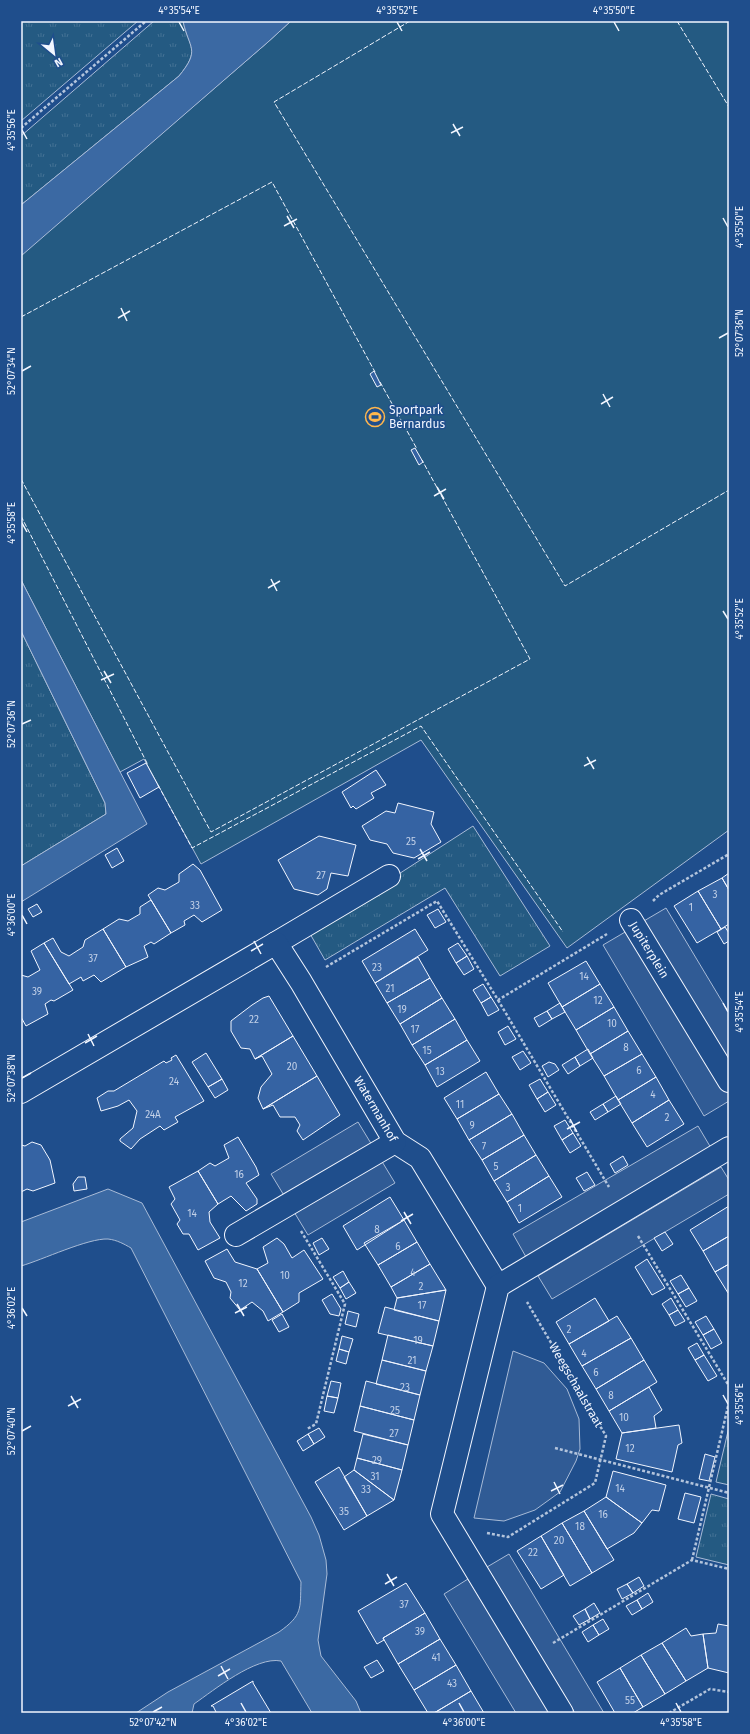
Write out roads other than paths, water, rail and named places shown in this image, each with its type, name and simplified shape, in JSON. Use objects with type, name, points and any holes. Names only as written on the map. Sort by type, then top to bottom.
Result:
[{"type":"street","points":[[21,1092],[389,876]]},
{"type":"street","name":"Jupiterplein","points":[[631,920],[729,1081]]},
{"type":"street","name":"Watermanhof","points":[[276,943],[301,982],[395,1142],[420,1158],[506,1282]]},
{"type":"street","points":[[236,1235],[395,1142]]},
{"type":"street","points":[[562,1713],[442,1514],[506,1282],[729,1148]]},
{"type":"place","name":"Sportpark Bernardus","points":[[375,417]]}]
